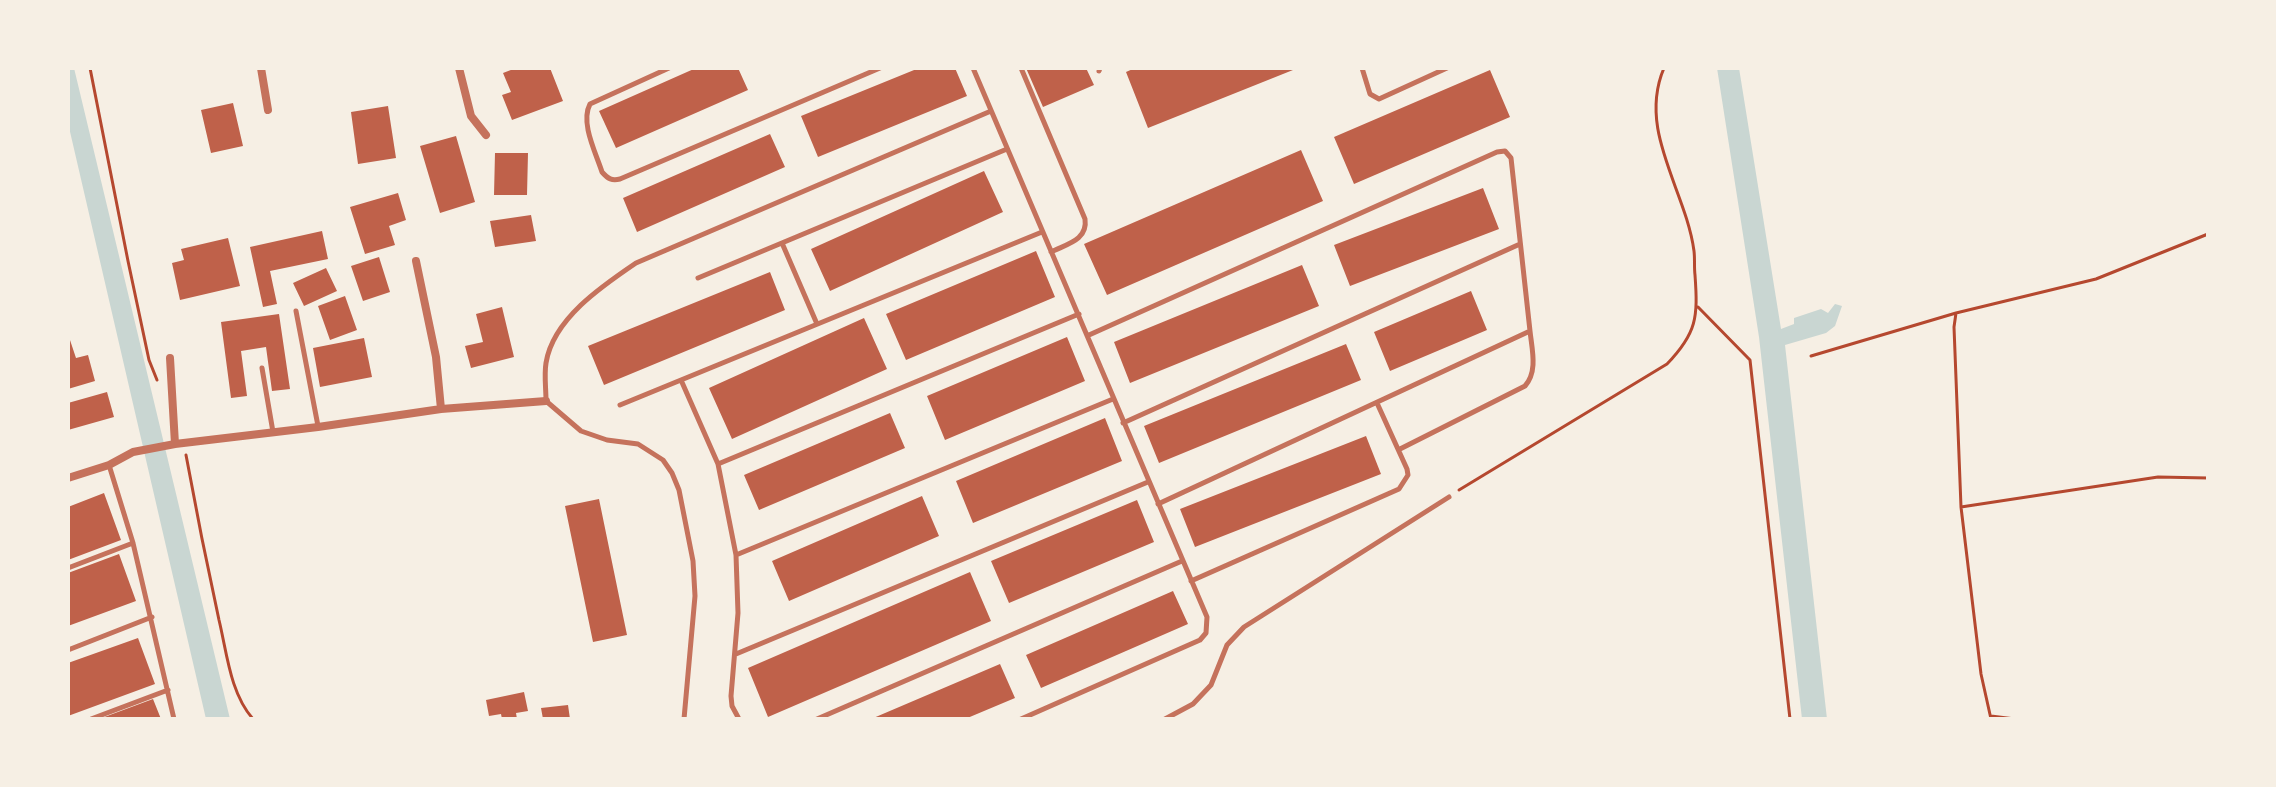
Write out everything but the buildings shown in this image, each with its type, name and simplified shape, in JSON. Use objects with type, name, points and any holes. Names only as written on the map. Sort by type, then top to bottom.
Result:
[{"type":"street","points":[[261,68],[268,110]]},
{"type":"street","points":[[459,68],[471,116],[486,135]]},
{"type":"street","points":[[416,261],[436,357],[441,409]]},
{"type":"street","points":[[170,358],[179,444]]},
{"type":"street","points":[[68,478],[109,465],[133,452],[179,444],[441,409],[546,401]]},
{"type":"lane","points":[[669,68],[590,104],[586,122],[602,172],[607,178],[613,181],[620,179],[880,68]]},
{"type":"lane","points":[[973,68],[1207,617],[1206,633],[1200,640],[1021,719]]},
{"type":"lane","points":[[1021,68],[1085,219],[1086,232],[1082,237],[1051,252]]},
{"type":"lane","points":[[1362,68],[1370,94],[1379,99],[1447,68]]},
{"type":"lane","points":[[684,719],[695,596],[693,561],[679,490],[663,460],[651,450],[581,431],[546,401],[546,362],[553,341],[590,298],[636,263],[991,111]]},
{"type":"lane","points":[[698,278],[1007,149]]},
{"type":"lane","points":[[1089,335],[1505,151],[1511,158],[1530,331],[1532,378],[1525,386],[1400,449]]},
{"type":"lane","points":[[620,405],[1042,232]]},
{"type":"lane","points":[[782,243],[817,324]]},
{"type":"lane","points":[[1123,423],[1520,244]]},
{"type":"lane","points":[[296,311],[318,427]]},
{"type":"lane","points":[[718,464],[1079,314]]},
{"type":"lane","points":[[1158,504],[1530,331]]},
{"type":"lane","points":[[262,368],[273,432]]},
{"type":"lane","points":[[681,380],[718,464],[736,555],[738,613],[731,696],[739,719]]},
{"type":"lane","points":[[736,555],[1113,399]]},
{"type":"lane","points":[[1191,581],[1399,489],[1408,475],[1400,449],[1377,403]]},
{"type":"lane","points":[[109,465],[152,617],[174,719]]},
{"type":"lane","points":[[736,654],[1148,482]]},
{"type":"lane","points":[[1165,719],[1193,704],[1211,685],[1227,645],[1244,627],[1449,497]]},
{"type":"lane","points":[[68,568],[133,543]]},
{"type":"lane","points":[[817,719],[1182,561]]},
{"type":"lane","points":[[68,650],[152,617]]},
{"type":"lane","points":[[91,719],[168,690]]},
{"type":"path","points":[[90,68],[149,360],[158,383],[172,398]]},
{"type":"path","points":[[1449,497],[1667,364],[1682,348],[1693,327],[1698,307],[1694,250],[1667,167],[1655,114],[1659,78],[1664,68]]},
{"type":"path","points":[[1811,356],[1956,313],[2096,279],[2208,234]]},
{"type":"path","points":[[1698,307],[1750,360],[1790,719]]},
{"type":"path","points":[[1956,313],[1961,507],[1981,674],[1991,717],[2015,719]]},
{"type":"path","points":[[179,444],[234,686],[243,708],[253,719]]},
{"type":"path","points":[[1961,507],[2158,477],[2208,478]]},
{"type":"shaded area","points":[[68,68],[74,68],[230,719],[206,719],[68,123]]},
{"type":"shaded area","points":[[1717,68],[1739,68],[1781,329],[1794,324],[1794,318],[1821,309],[1828,313],[1835,304],[1842,306],[1835,326],[1826,333],[1785,345],[1827,719],[1802,719],[1759,337]]}]
